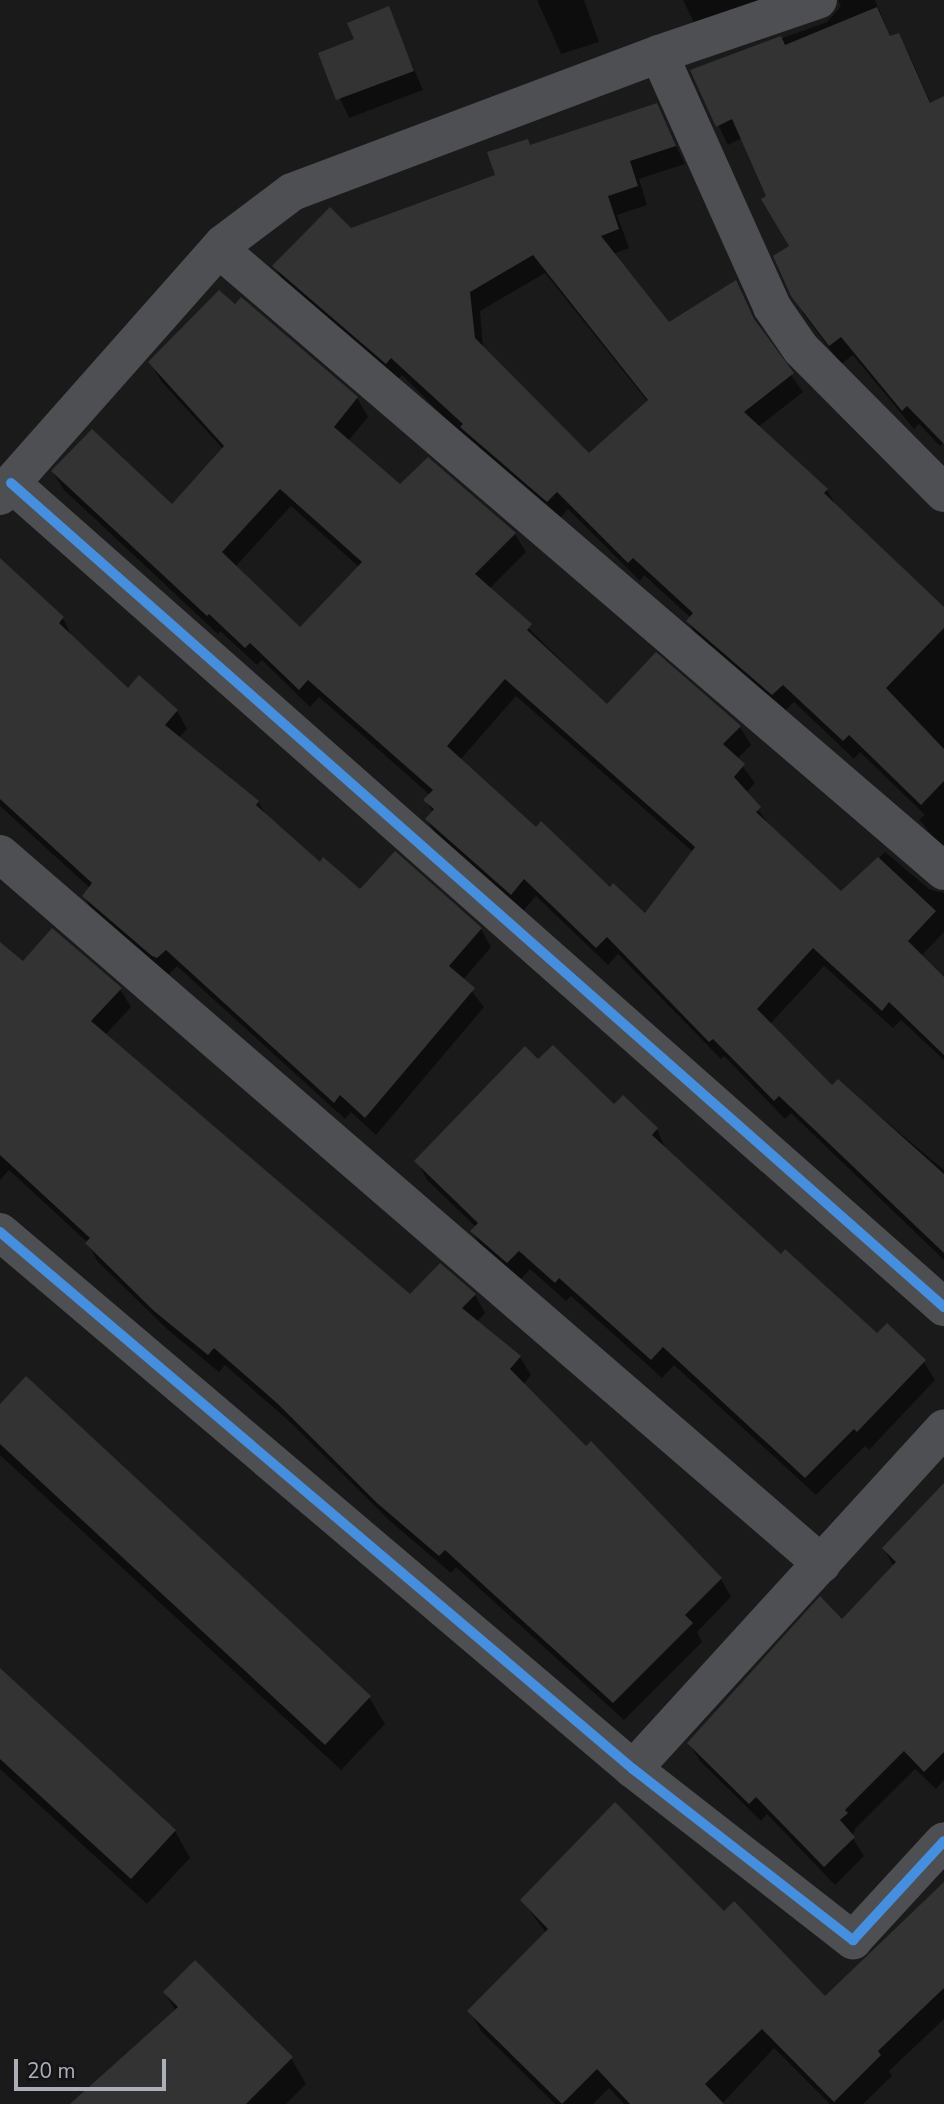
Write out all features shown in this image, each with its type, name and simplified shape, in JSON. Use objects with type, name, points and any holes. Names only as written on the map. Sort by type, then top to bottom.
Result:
[{"type":"street","points":[[818,0],[659,54],[292,192],[219,249],[6,490],[944,1307]]},
{"type":"street","points":[[659,54],[772,307],[802,349],[944,493]]},
{"type":"street","points":[[219,249],[944,871]]},
{"type":"street","points":[[0,854],[822,1564]]},
{"type":"street","points":[[0,1232],[634,1769],[853,1940],[944,1841]]},
{"type":"street","points":[[634,1769],[944,1430]]},
{"type":"building","points":[[389,6],[414,71],[336,100],[318,53],[354,39],[347,23]]},
{"type":"building","points":[[877,7],[890,36],[899,33],[930,103],[944,96],[944,444],[907,406],[902,411],[841,337],[829,346],[791,296],[773,256],[789,246],[761,199],[766,196],[732,119],[716,127],[690,70],[781,36],[785,45]]},
{"type":"building","points":[[657,103],[676,146],[630,161],[638,186],[608,196],[619,229],[601,236],[669,322],[736,280],[754,319],[794,373],[744,412],[828,489],[824,493],[944,607],[944,628],[886,688],[944,749],[944,781],[921,805],[849,735],[843,741],[783,685],[772,695],[686,621],[693,613],[633,558],[628,563],[557,492],[547,502],[460,427],[463,424],[391,358],[386,364],[272,266],[330,207],[351,228],[495,175],[487,152],[528,139],[530,145]],"holes":[[[533,255],[648,400],[589,453],[475,338],[470,292]]]},
{"type":"building","points":[[219,290],[235,304],[241,297],[358,397],[334,427],[400,484],[428,457],[516,533],[475,574],[532,624],[527,630],[607,704],[656,652],[741,726],[723,744],[745,764],[734,777],[761,807],[756,812],[841,891],[878,857],[936,911],[908,941],[944,977],[944,1055],[889,1002],[882,1011],[813,948],[757,1009],[832,1085],[838,1079],[944,1174],[944,1253],[779,1096],[774,1101],[713,1039],[709,1042],[607,937],[596,948],[524,879],[511,895],[425,819],[434,809],[423,800],[433,790],[308,680],[299,690],[250,643],[245,648],[51,471],[92,429],[172,504],[224,446],[148,362]],"holes":[[[280,489],[362,562],[300,627],[222,552]],[[505,679],[695,847],[645,913],[613,883],[610,887],[541,821],[536,827],[447,746]]]},
{"type":"building","points":[[0,558],[64,617],[59,623],[128,688],[139,675],[178,710],[165,725],[259,801],[256,805],[320,862],[323,857],[360,889],[395,851],[482,928],[449,966],[475,988],[365,1118],[340,1095],[334,1103],[166,950],[157,958],[152,956],[82,896],[92,883],[0,799]]},
{"type":"building","points":[[52,928],[122,988],[91,1021],[410,1294],[440,1263],[476,1294],[462,1308],[521,1356],[510,1369],[586,1446],[591,1441],[722,1578],[685,1615],[693,1623],[613,1703],[445,1550],[439,1556],[377,1503],[278,1404],[214,1348],[208,1355],[154,1311],[85,1243],[90,1238],[0,1155],[0,942],[23,961]]},
{"type":"building","points":[[553,1045],[614,1104],[623,1095],[658,1128],[652,1135],[781,1254],[785,1249],[877,1333],[887,1323],[926,1360],[857,1432],[854,1429],[805,1478],[663,1347],[651,1360],[559,1278],[555,1283],[519,1251],[507,1263],[470,1231],[478,1223],[414,1161],[525,1046],[538,1059]]},
{"type":"building","points":[[26,1376],[371,1696],[325,1745],[0,1444],[0,1404]]},
{"type":"building","points":[[944,1483],[944,1752],[924,1772],[904,1751],[845,1810],[848,1813],[840,1820],[855,1837],[824,1867],[756,1797],[749,1804],[687,1743],[820,1596],[842,1619],[896,1562],[882,1548]]},
{"type":"building","points":[[0,1668],[176,1830],[131,1879],[0,1759]]},
{"type":"building","points":[[615,1802],[724,1911],[734,1901],[825,1996],[944,1882],[944,1988],[878,2051],[881,2055],[834,2102],[762,2029],[705,2084],[724,2104],[630,2104],[597,2069],[562,2104],[467,2011],[548,1929],[520,1900]]},
{"type":"building","points":[[195,1960],[293,2057],[246,2104],[70,2104],[178,2007],[163,1992]]},
{"type":"cycle path","points":[[11,483],[944,1307]]},
{"type":"cycle path","points":[[0,1232],[633,1769],[853,1940],[944,1841]]}]
